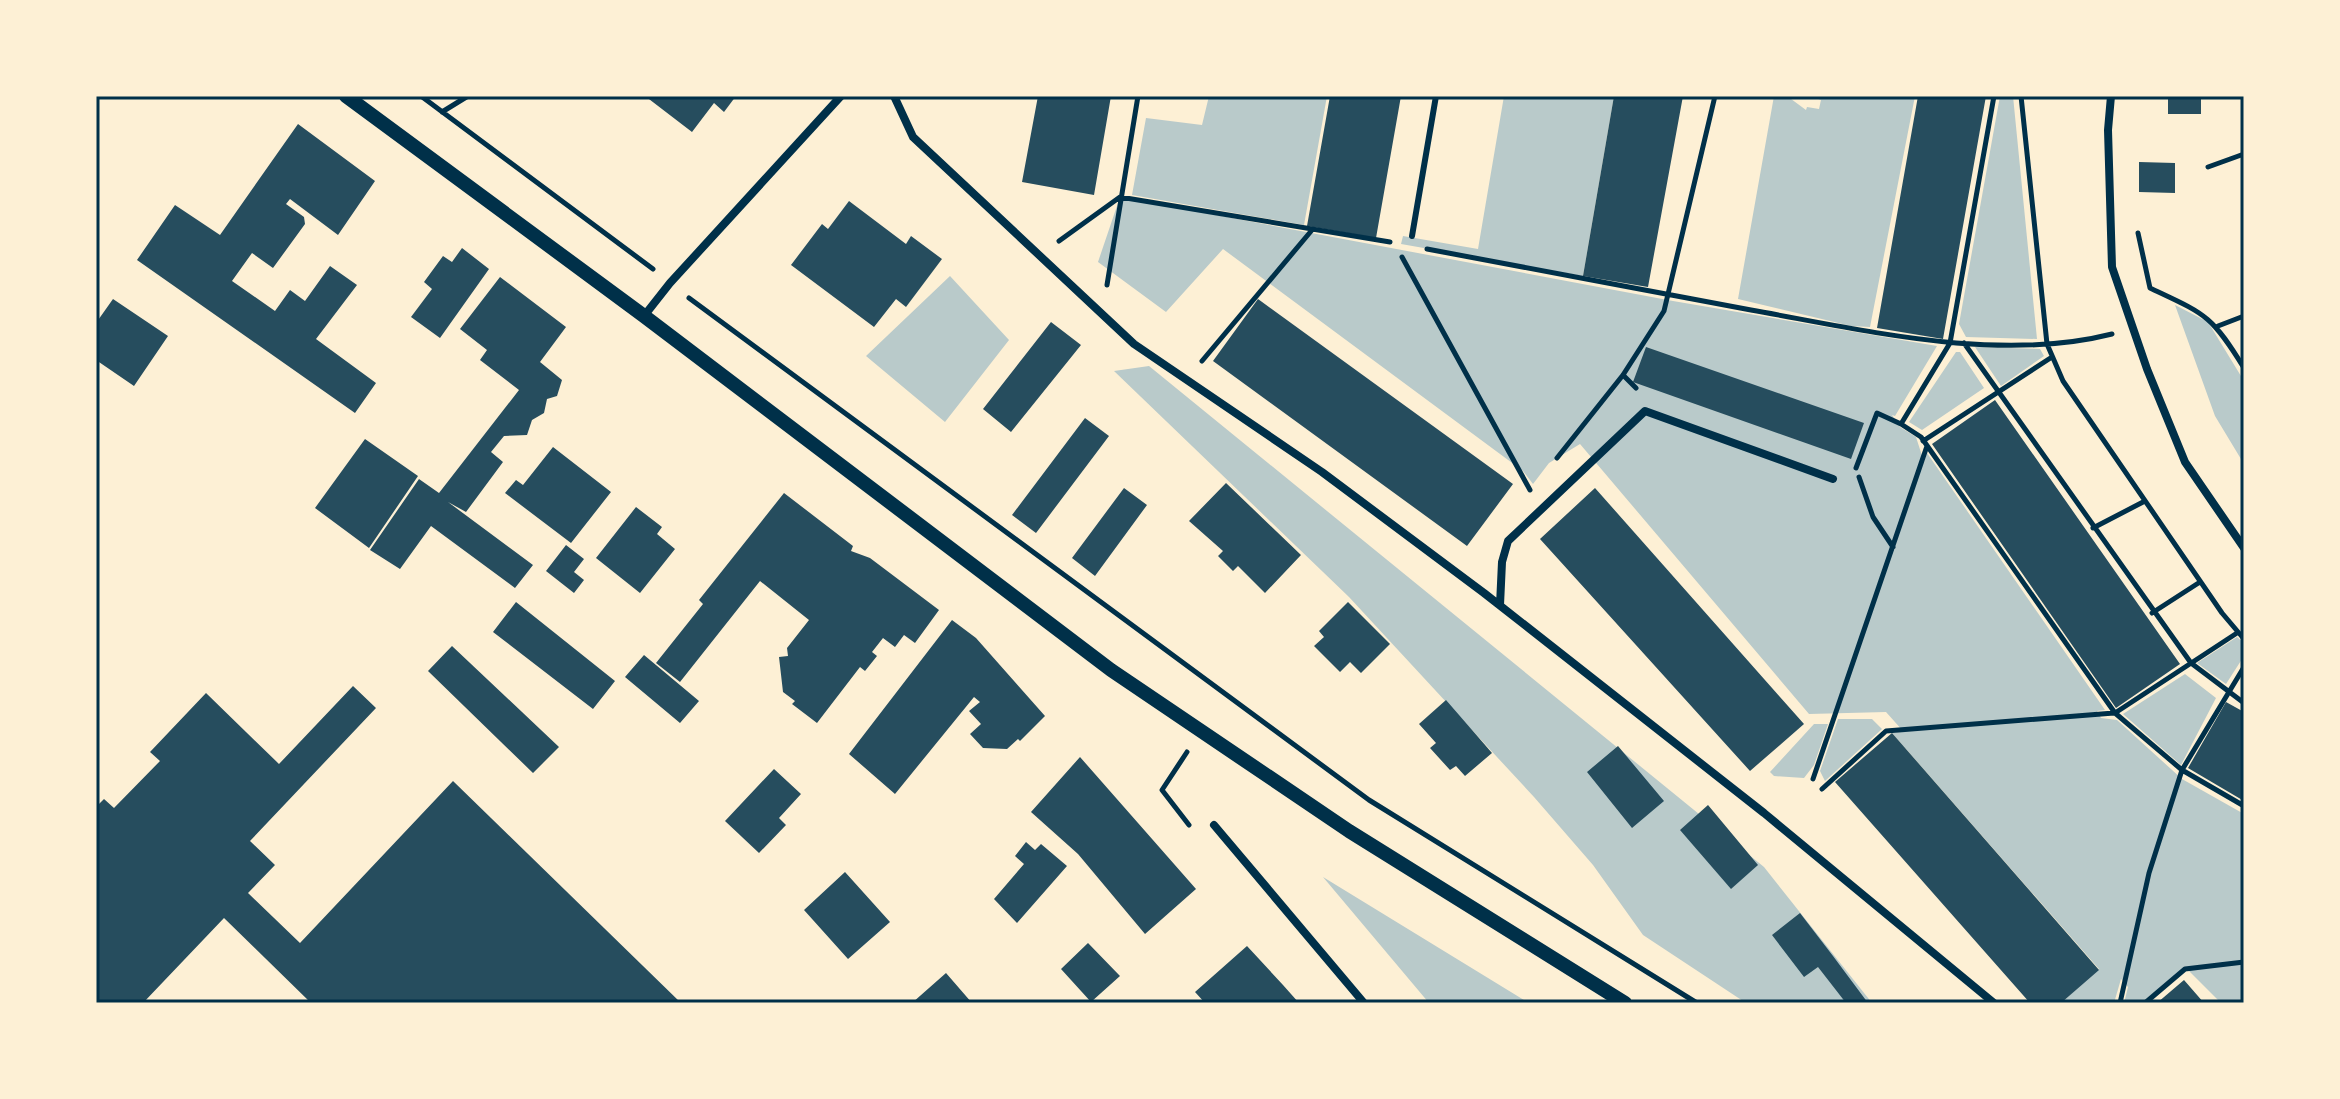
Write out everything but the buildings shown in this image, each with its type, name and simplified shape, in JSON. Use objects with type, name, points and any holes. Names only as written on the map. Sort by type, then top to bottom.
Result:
[{"type":"street","points":[[346,96],[644,316],[1111,670],[1349,831],[1625,1003]]},
{"type":"street","points":[[644,316],[670,283],[841,96]]},
{"type":"street","points":[[894,96],[913,137],[1134,344],[1322,472],[1500,605],[1764,813],[1994,1003]]},
{"type":"street","points":[[2111,96],[2108,140],[2112,267],[2185,462],[2244,548]]},
{"type":"street","points":[[1500,605],[1502,562],[1508,541],[1645,411],[1833,479]]},
{"type":"street","points":[[1214,825],[1364,1003]]},
{"type":"lane","points":[[1412,236],[1436,96]]},
{"type":"path","points":[[421,96],[1369,800],[1697,1003]]},
{"type":"path","points":[[442,112],[468,96]]},
{"type":"path","points":[[1106,289],[1138,96]]},
{"type":"path","points":[[1549,468],[1623,375],[1671,295],[1715,96]]},
{"type":"path","points":[[1901,424],[1950,343],[1994,96]]},
{"type":"path","points":[[2021,96],[2047,344],[2052,357],[2063,381],[2200,582],[2244,639]]},
{"type":"path","points":[[2208,167],[2244,154]]},
{"type":"path","points":[[1058,242],[1120,197],[1394,243],[1530,491],[1539,479]]},
{"type":"path","points":[[1425,249],[1950,343],[2047,344],[2079,342],[2133,328],[2150,288],[2135,220]]},
{"type":"path","points":[[1202,361],[1313,229]]},
{"type":"path","points":[[2150,288],[2205,314],[2218,326],[2244,368]]},
{"type":"path","points":[[701,319],[707,311]]},
{"type":"path","points":[[2218,326],[2244,316]]},
{"type":"path","points":[[1964,342],[2152,613],[2191,663],[2244,703]]},
{"type":"path","points":[[1813,779],[1893,547],[1925,443],[2052,357]]},
{"type":"path","points":[[1893,547],[1873,517],[1855,467],[1877,413],[1901,424],[1925,443],[2115,713],[2182,770],[2244,806]]},
{"type":"path","points":[[2093,528],[2145,501]]},
{"type":"path","points":[[2152,613],[2200,582]]},
{"type":"path","points":[[1822,789],[1886,731],[2115,713],[2237,633]]},
{"type":"path","points":[[2120,1003],[2149,873],[2182,770],[2244,667]]},
{"type":"path","points":[[1201,731],[1162,790],[1200,838],[1223,836]]},
{"type":"path","points":[[2145,1003],[2185,969],[2244,962]]},
{"type":"shaded area","points":[[1209,96],[1327,96],[1304,225],[1132,195],[1146,118],[1202,125]]},
{"type":"shaded area","points":[[1504,96],[1614,96],[1583,276],[1401,244],[1403,236],[1478,249]]},
{"type":"shaded area","points":[[1774,96],[1787,96],[1806,110],[1807,107],[1819,109],[1821,100],[1810,96],[1915,96],[1870,327],[1851,326],[1738,299]]},
{"type":"shaded area","points":[[2000,96],[2013,96],[2037,339],[1966,337],[1959,324]]},
{"type":"shaded area","points":[[1120,197],[1673,301],[1937,346],[1895,416],[1892,415],[1900,427],[1916,437],[1924,462],[1927,453],[2105,710],[2097,711],[2101,718],[2117,720],[2182,779],[2244,814],[2244,1003],[2221,1003],[2185,967],[2141,1003],[2124,1003],[2128,987],[2121,979],[2114,1003],[2061,1003],[2099,969],[1892,733],[1903,731],[1886,712],[1809,714],[1580,444],[1549,463],[1533,484],[1523,471],[1223,249],[1166,312],[1098,262]]},
{"type":"shaded area","points":[[950,276],[1009,340],[945,422],[866,356]]},
{"type":"shaded area","points":[[2175,305],[2208,322],[2244,381],[2244,464],[2215,416]]},
{"type":"shaded area","points":[[1975,347],[2040,349],[2044,356],[2001,386]]},
{"type":"shaded area","points":[[1956,352],[1960,352],[1984,388],[1922,430],[1909,422]]},
{"type":"shaded area","points":[[1149,366],[1764,867],[1872,1003],[1746,1003],[1643,935],[1593,865],[1534,797],[1349,597],[1114,371]]},
{"type":"shaded area","points":[[2237,637],[2244,643],[2244,656],[2226,684],[2197,663]]},
{"type":"shaded area","points":[[2185,674],[2216,698],[2181,765],[2123,714]]},
{"type":"shaded area","points":[[1838,719],[1872,719],[1882,729],[1825,781],[1820,771]]},
{"type":"shaded area","points":[[1814,724],[1828,724],[1814,765],[1804,778],[1774,776],[1770,772]]},
{"type":"shaded area","points":[[1323,877],[1529,1003],[1429,1003]]}]
